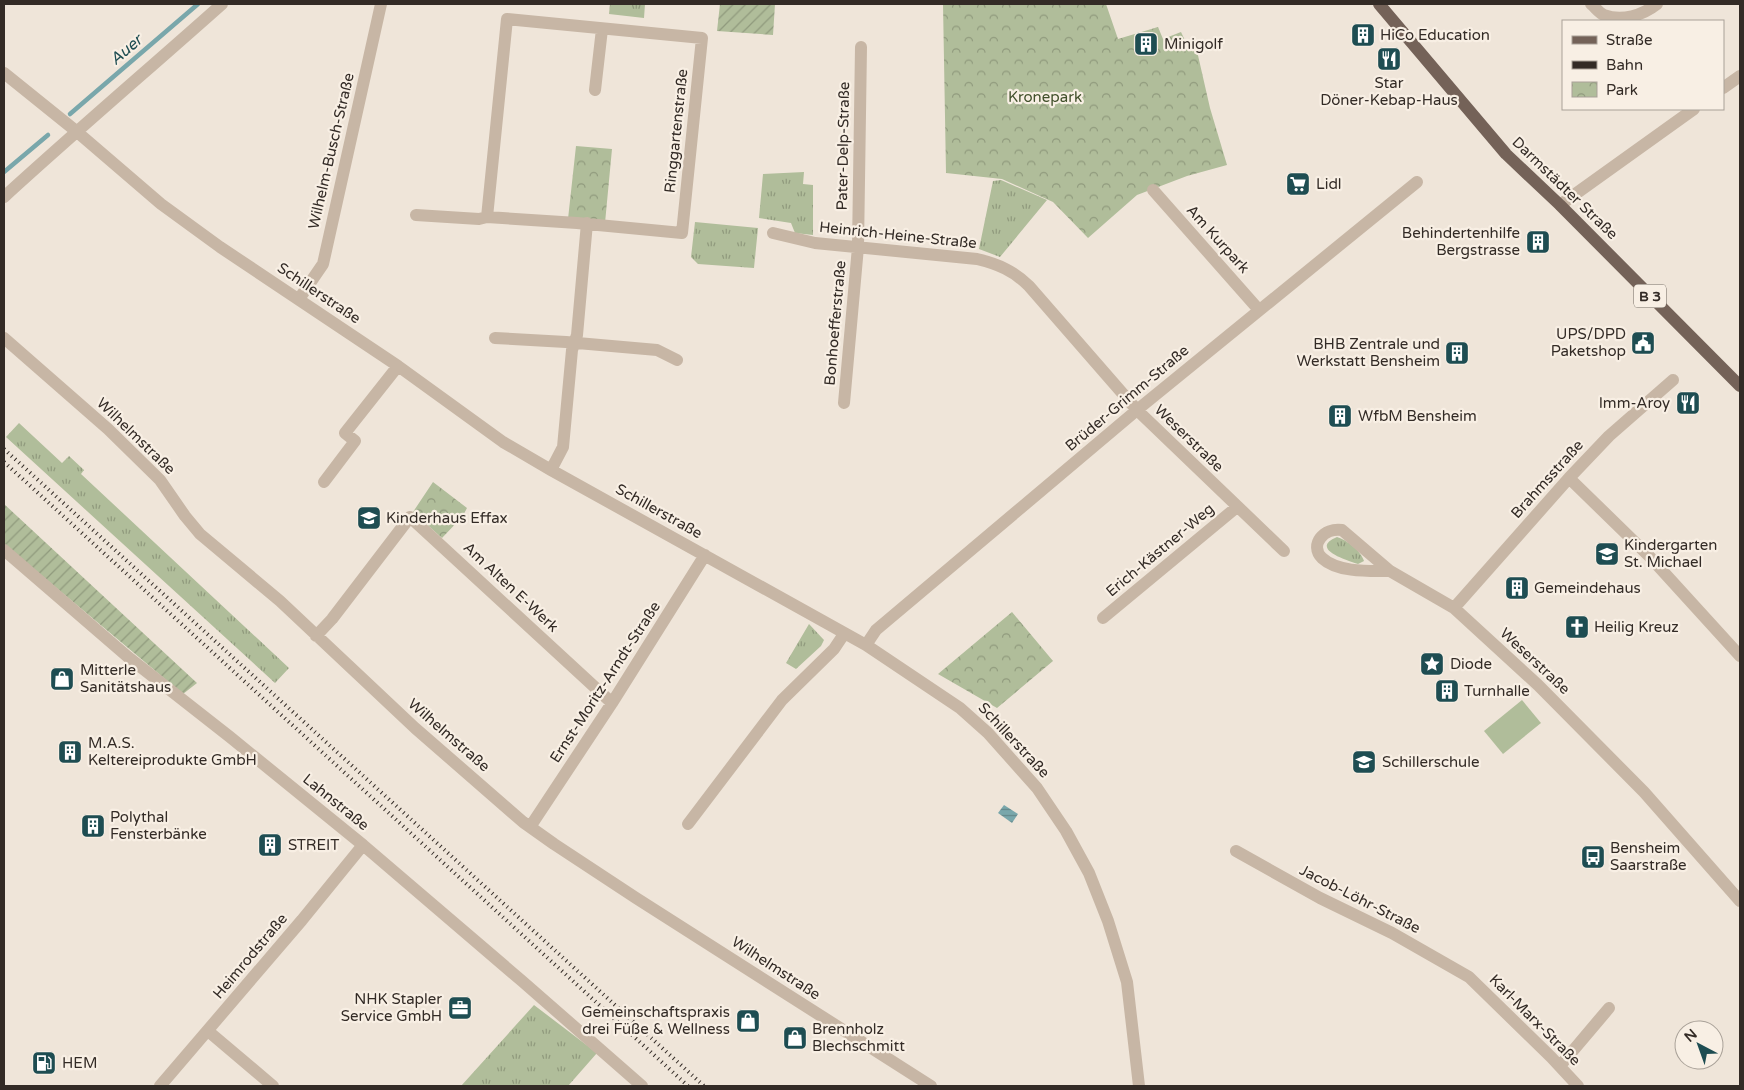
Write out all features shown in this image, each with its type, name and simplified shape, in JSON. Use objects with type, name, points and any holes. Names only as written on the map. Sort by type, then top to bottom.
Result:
[{"type":"main road","name":"Darmstädter Straße","points":[[1378,4],[1500,148],[1560,205],[1740,386]]},
{"type":"street","points":[[4,197],[76,131],[222,4]]},
{"type":"street","name":"Wilhelm-Busch-Straße","points":[[299,299],[322,264],[381,4]]},
{"type":"street","points":[[1591,4],[1603,14],[1622,18],[1646,12],[1658,4]]},
{"type":"street","name":"Ringgartenstraße","points":[[416,216],[479,219],[487,217],[587,223],[682,233],[702,38],[506,20],[487,217]]},
{"type":"street","points":[[595,90],[602,29]]},
{"type":"street","name":"Pater-Delp-Straße","points":[[858,246],[861,47]]},
{"type":"street","name":"Schillerstraße","points":[[4,73],[76,131],[160,204],[220,248],[398,366],[503,442],[866,646],[960,708],[988,733],[1037,788],[1066,831],[1089,873],[1108,920],[1127,982],[1139,1086]]},
{"type":"street","points":[[1724,87],[1740,76]]},
{"type":"street","points":[[1560,205],[1693,110]]},
{"type":"street","name":"Brüder-Grimm-Straße","points":[[866,646],[876,630],[1137,410],[1417,182]]},
{"type":"street","name":"Am Kurpark","points":[[1152,190],[1259,310]]},
{"type":"street","points":[[551,470],[563,447],[572,350],[577,335],[587,223]]},
{"type":"street","name":"Heinrich-Heine-Straße","points":[[772,233],[815,243],[858,246],[992,262],[1018,275],[1029,286],[1137,410]]},
{"type":"street","name":"Bonhoefferstraße","points":[[844,403],[858,246]]},
{"type":"street","name":"Wilhelmstraße","points":[[4,338],[108,429],[160,480],[200,534],[249,574],[415,728],[530,827],[636,898],[931,1086]]},
{"type":"street","points":[[495,338],[658,350],[677,360]]},
{"type":"street","points":[[324,482],[355,441],[345,433],[398,366]]},
{"type":"street","name":"Brahmsstraße","points":[[1454,608],[1569,478],[1609,436],[1673,380]]},
{"type":"street","name":"Weserstraße","points":[[1137,410],[1284,551]]},
{"type":"street","points":[[1569,478],[1649,556],[1740,656]]},
{"type":"street","name":"Erich-Kästner-Weg","points":[[1103,618],[1237,507]]},
{"type":"street","name":"Am Alten E-Werk","points":[[316,636],[332,619],[410,517],[612,703]]},
{"type":"street","name":"Weserstraße","points":[[1390,571],[1358,572],[1330,564],[1319,554],[1319,540],[1323,534],[1330,530],[1342,530],[1390,571],[1454,608],[1538,685],[1644,792],[1740,901]]},
{"type":"street","name":"Lahnstraße","points":[[4,550],[128,657],[363,844],[642,1086]]},
{"type":"street","name":"Ernst-Moritz-Arndt-Straße","points":[[530,827],[612,703],[705,555]]},
{"type":"street","points":[[688,824],[782,700],[834,649],[844,634]]},
{"type":"street","name":"Heimrodstraße","points":[[160,1086],[302,920],[363,844]]},
{"type":"street","name":"Jacob-Löhr-Straße","points":[[1236,851],[1320,898],[1392,933],[1470,977]]},
{"type":"street","name":"Karl-Marx-Straße","points":[[1470,977],[1578,1086]]},
{"type":"street","points":[[1560,1066],[1609,1008]]},
{"type":"street","points":[[208,1030],[273,1086]]},
{"type":"green space","points":[[610,4],[645,4],[644,18],[609,14]]},
{"type":"green space","points":[[720,4],[775,4],[773,35],[717,31]]},
{"type":"green space","name":"Kronepark","points":[[943,4],[1106,4],[1118,39],[1158,27],[1163,39],[1181,32],[1190,51],[1197,51],[1210,108],[1227,165],[1187,176],[1137,195],[1088,238],[1053,202],[1002,179],[946,173]]},
{"type":"green space","points":[[576,146],[612,149],[605,223],[568,219]]},
{"type":"green space","points":[[804,172],[803,184],[813,185],[813,235],[795,233],[791,223],[759,218],[763,174]]},
{"type":"green space","points":[[1001,180],[1047,200],[1000,257],[979,249],[993,181]]},
{"type":"green space","points":[[695,222],[758,228],[754,268],[698,264],[691,257]]},
{"type":"green space","points":[[19,423],[62,463],[69,456],[84,470],[81,474],[289,668],[275,683],[6,437]]},
{"type":"green space","points":[[433,482],[467,508],[462,517],[442,538],[413,512]]},
{"type":"green space","points":[[4,504],[197,683],[183,694],[4,544]]},
{"type":"green space","points":[[1337,537],[1353,546],[1360,553],[1364,561],[1358,564],[1333,554],[1327,546],[1329,541]]},
{"type":"green space","points":[[1012,612],[1053,661],[997,708],[938,674]]},
{"type":"green space","points":[[809,624],[824,640],[821,646],[796,669],[786,663]]},
{"type":"green space","points":[[1522,700],[1541,723],[1503,754],[1484,731]]},
{"type":"green space","points":[[534,1005],[597,1053],[568,1086],[461,1086]]},
{"type":"water","points":[[1004,805],[1018,814],[1012,823],[998,813]]},
{"type":"waterway","name":"Auer","points":[[70,114],[198,4]]},
{"type":"waterway","name":"Auer","points":[[4,172],[48,135]]},
{"type":"railway","points":[[4,449],[704,1086]]},
{"type":"railway","points":[[4,462],[688,1086]]},
{"type":"place","name":"HiCo Education","points":[[1363,35]]},
{"type":"place","name":"Minigolf","points":[[1146,44]]},
{"type":"place","name":"Star Döner-Kebap-Haus","points":[[1389,59]]},
{"type":"place","name":"Lidl","points":[[1298,184]]},
{"type":"place","name":"Behindertenhilfe Bergstrasse","points":[[1538,242]]},
{"type":"place","name":"UPS/DPD Paketshop","points":[[1643,343]]},
{"type":"place","name":"BHB Zentrale und Werkstatt Bensheim","points":[[1457,353]]},
{"type":"place","name":"Imm-Aroy","points":[[1688,403]]},
{"type":"place","name":"WfbM Bensheim","points":[[1340,416]]},
{"type":"place","name":"Kinderhaus Effax","points":[[369,518]]},
{"type":"place","name":"Kindergarten St. Michael","points":[[1607,554]]},
{"type":"place","name":"Gemeindehaus","points":[[1517,588]]},
{"type":"place","name":"Heilig Kreuz","points":[[1577,627]]},
{"type":"place","name":"Diode","points":[[1432,664]]},
{"type":"place","name":"Mitterle Sanitätshaus","points":[[62,679]]},
{"type":"place","name":"Turnhalle","points":[[1447,691]]},
{"type":"place","name":"M.A.S. Keltereiprodukte GmbH","points":[[70,752]]},
{"type":"place","name":"Schillerschule","points":[[1364,762]]},
{"type":"place","name":"Polythal Fensterbänke","points":[[93,826]]},
{"type":"place","name":"STREIT","points":[[270,845]]},
{"type":"place","name":"Bensheim Saarstraße","points":[[1593,857]]},
{"type":"place","name":"NHK Stapler Service GmbH","points":[[460,1008]]},
{"type":"place","name":"Gemeinschaftspraxis drei Füße & Wellness","points":[[748,1021]]},
{"type":"place","name":"Brennholz Blechschmitt","points":[[795,1038]]},
{"type":"place","name":"HEM","points":[[44,1063]]}]
